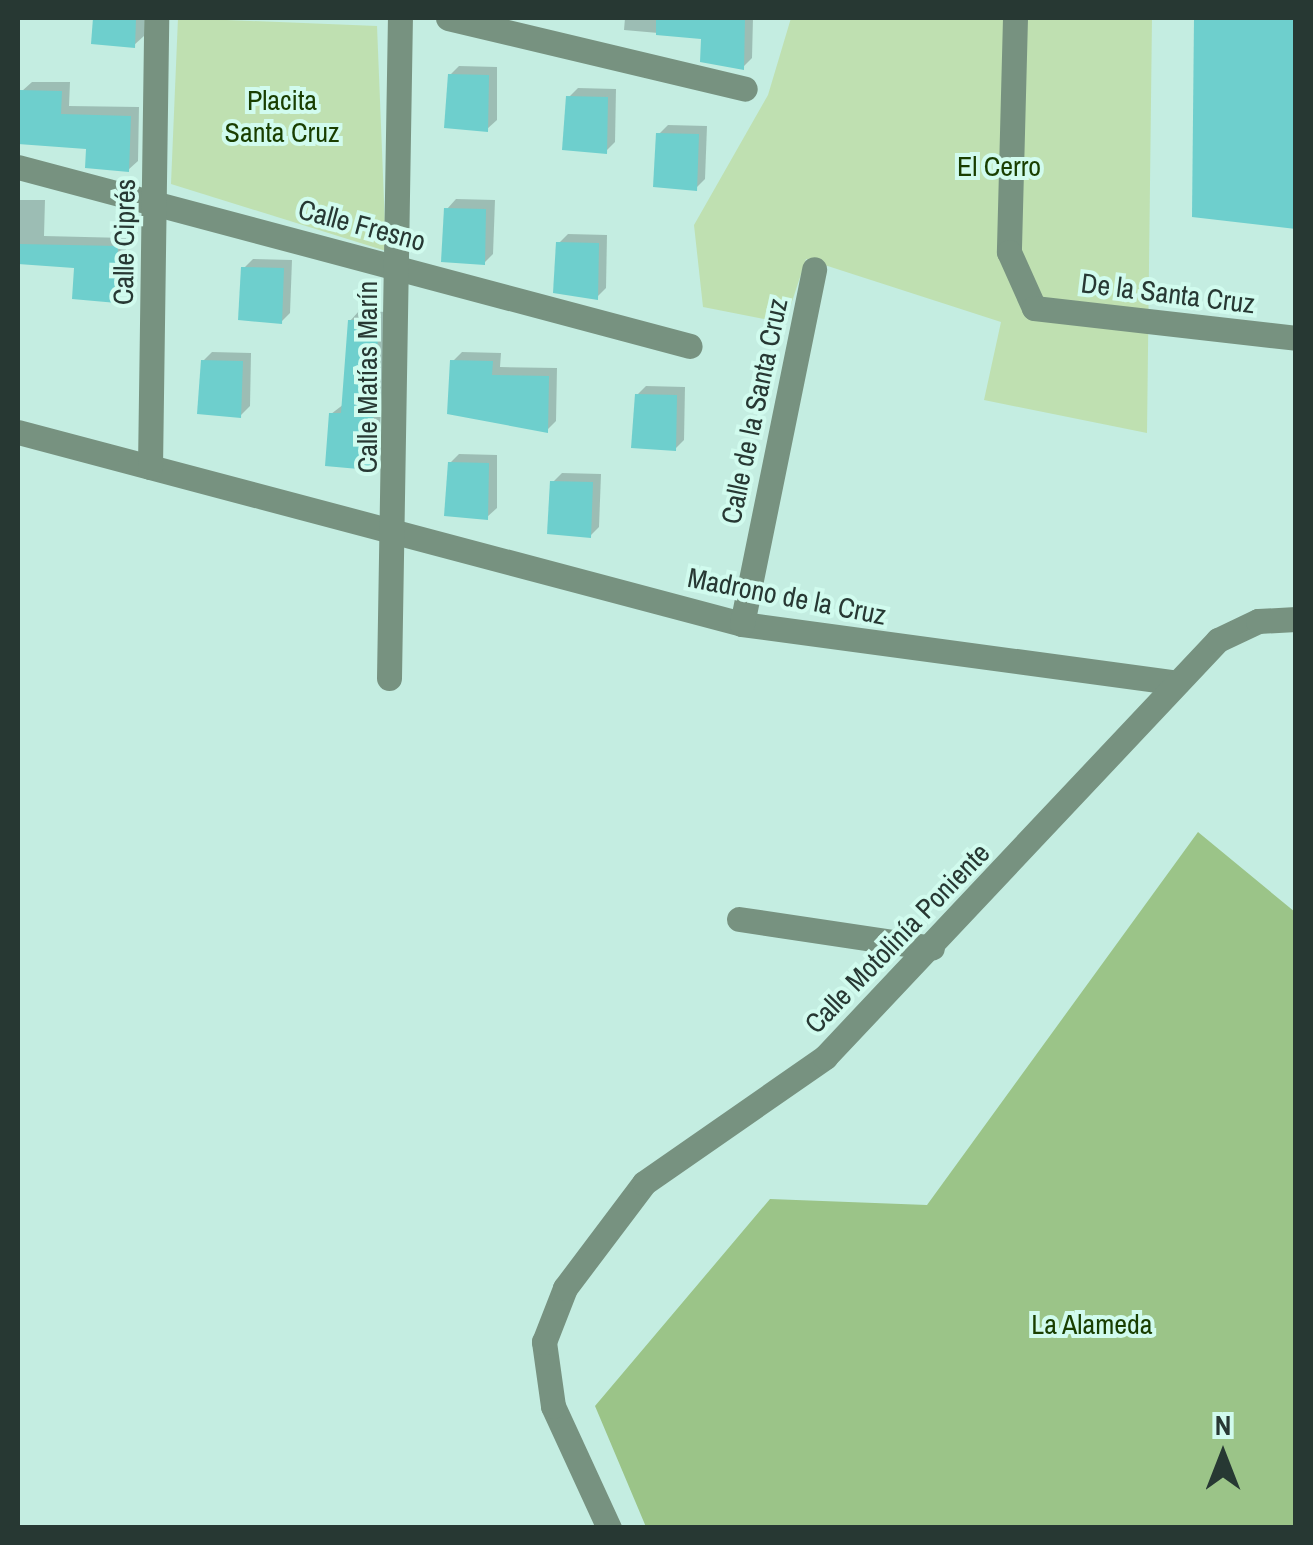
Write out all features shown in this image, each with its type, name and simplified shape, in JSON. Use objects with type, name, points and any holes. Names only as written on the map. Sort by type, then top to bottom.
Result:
[{"type":"street","name":"Calle Ciprés","points":[[150,467],[156,18]]},
{"type":"street","name":"Calle Matías Marín","points":[[389,678],[395,532],[400,18]]},
{"type":"street","points":[[448,18],[745,89]]},
{"type":"street","name":"De la Santa Cruz","points":[[1014,18],[1008,252],[1034,308],[1296,338]]},
{"type":"street","name":"Calle Fresno","points":[[18,167],[154,198],[690,346]]},
{"type":"street","name":"Calle de la Santa Cruz","points":[[742,624],[814,269]]},
{"type":"street","name":"Madrono de la Cruz","points":[[18,432],[742,624],[1176,683]]},
{"type":"street","name":"Calle Motolinía Poniente","points":[[608,1528],[559,1430],[544,1342],[550,1316],[644,1183],[790,1087],[932,948],[1176,683],[1236,629],[1296,619]]},
{"type":"street","points":[[738,919],[932,948]]},
{"type":"green space","name":"Placita Santa Cruz","points":[[178,18],[377,26],[386,251],[171,184]]},
{"type":"green space","name":"El Cerro","points":[[791,18],[1152,18],[1147,433],[984,400],[1001,322],[806,259],[785,323],[703,307],[694,225],[768,95]]},
{"type":"green space","name":"La Alameda","points":[[1198,832],[1295,912],[1295,1527],[646,1527],[595,1406],[770,1199],[927,1205]]},
{"type":"building","points":[[93,18],[136,18],[135,48],[91,44]]},
{"type":"building","points":[[656,18],[745,18],[744,70],[700,62],[701,39],[656,35]]},
{"type":"building","points":[[1194,18],[1296,18],[1296,229],[1192,217]]},
{"type":"building","points":[[448,74],[489,75],[488,132],[444,128]]},
{"type":"building","points":[[20,90],[62,91],[61,114],[131,116],[129,172],[85,168],[86,149],[18,144]]},
{"type":"building","points":[[566,96],[608,97],[607,154],[562,150]]},
{"type":"building","points":[[656,133],[699,134],[697,191],[653,187]]},
{"type":"building","points":[[444,208],[486,209],[485,265],[441,262]]},
{"type":"building","points":[[556,242],[599,243],[598,300],[553,293]]},
{"type":"building","points":[[18,244],[118,246],[117,303],[72,299],[74,268],[18,264]]},
{"type":"building","points":[[241,267],[284,268],[282,324],[238,320]]},
{"type":"building","points":[[348,320],[379,320],[370,470],[325,466],[329,413],[341,413]]},
{"type":"building","points":[[201,360],[243,361],[241,418],[197,414]]},
{"type":"building","points":[[450,360],[493,361],[492,375],[549,376],[548,433],[447,414]]},
{"type":"building","points":[[635,394],[677,395],[676,451],[631,448]]},
{"type":"building","points":[[448,462],[489,463],[488,520],[444,516]]},
{"type":"building","points":[[550,481],[593,482],[591,538],[547,534]]}]
